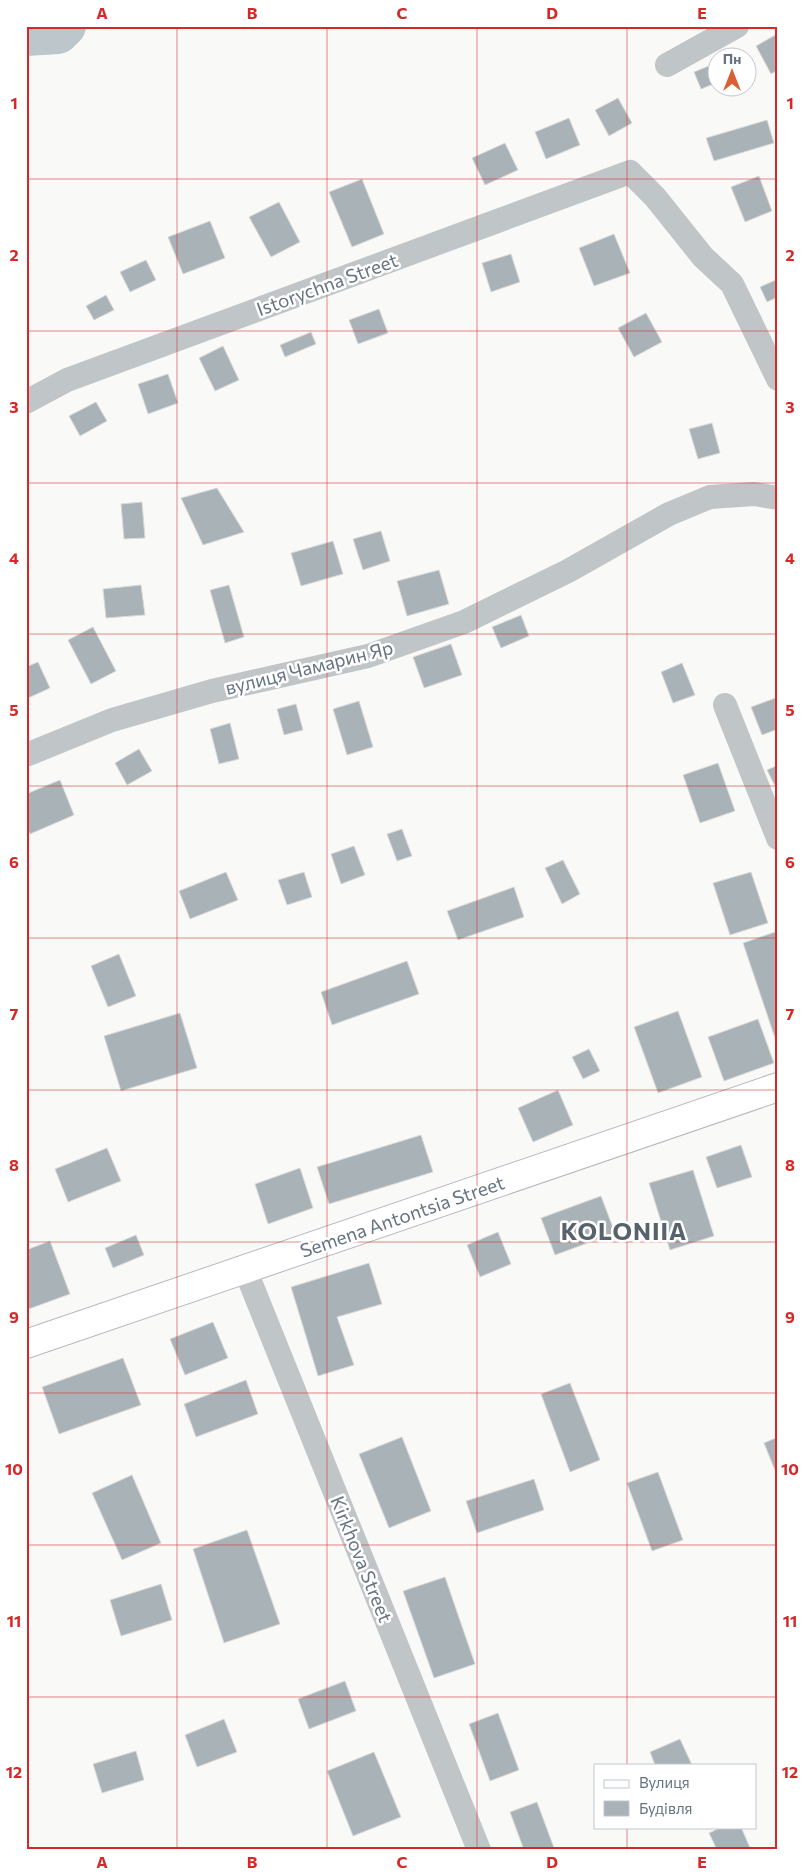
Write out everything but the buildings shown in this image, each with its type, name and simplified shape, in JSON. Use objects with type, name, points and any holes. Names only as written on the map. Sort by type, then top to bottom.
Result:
[{"type":"street","points":[[668,64],[737,26]]},
{"type":"street","name":"Istorychna Street","points":[[26,402],[67,380],[630,172],[655,197],[703,257],[732,284],[778,378]]},
{"type":"street","name":"вулиця Чамарин Яр","points":[[26,756],[112,720],[212,691],[368,656],[464,622],[568,571],[669,514],[710,497],[754,494],[778,498]]},
{"type":"street","points":[[725,705],[778,838]]},
{"type":"street","name":"Semena Antontsia Street","points":[[26,1344],[778,1087]]},
{"type":"street","name":"Kirkhova Street","points":[[245,1269],[479,1850]]},
{"type":"waterway","points":[[26,35],[58,33],[65,26]]},
{"type":"district","name":"KOLONIIA","points":[[624,1230]]}]
